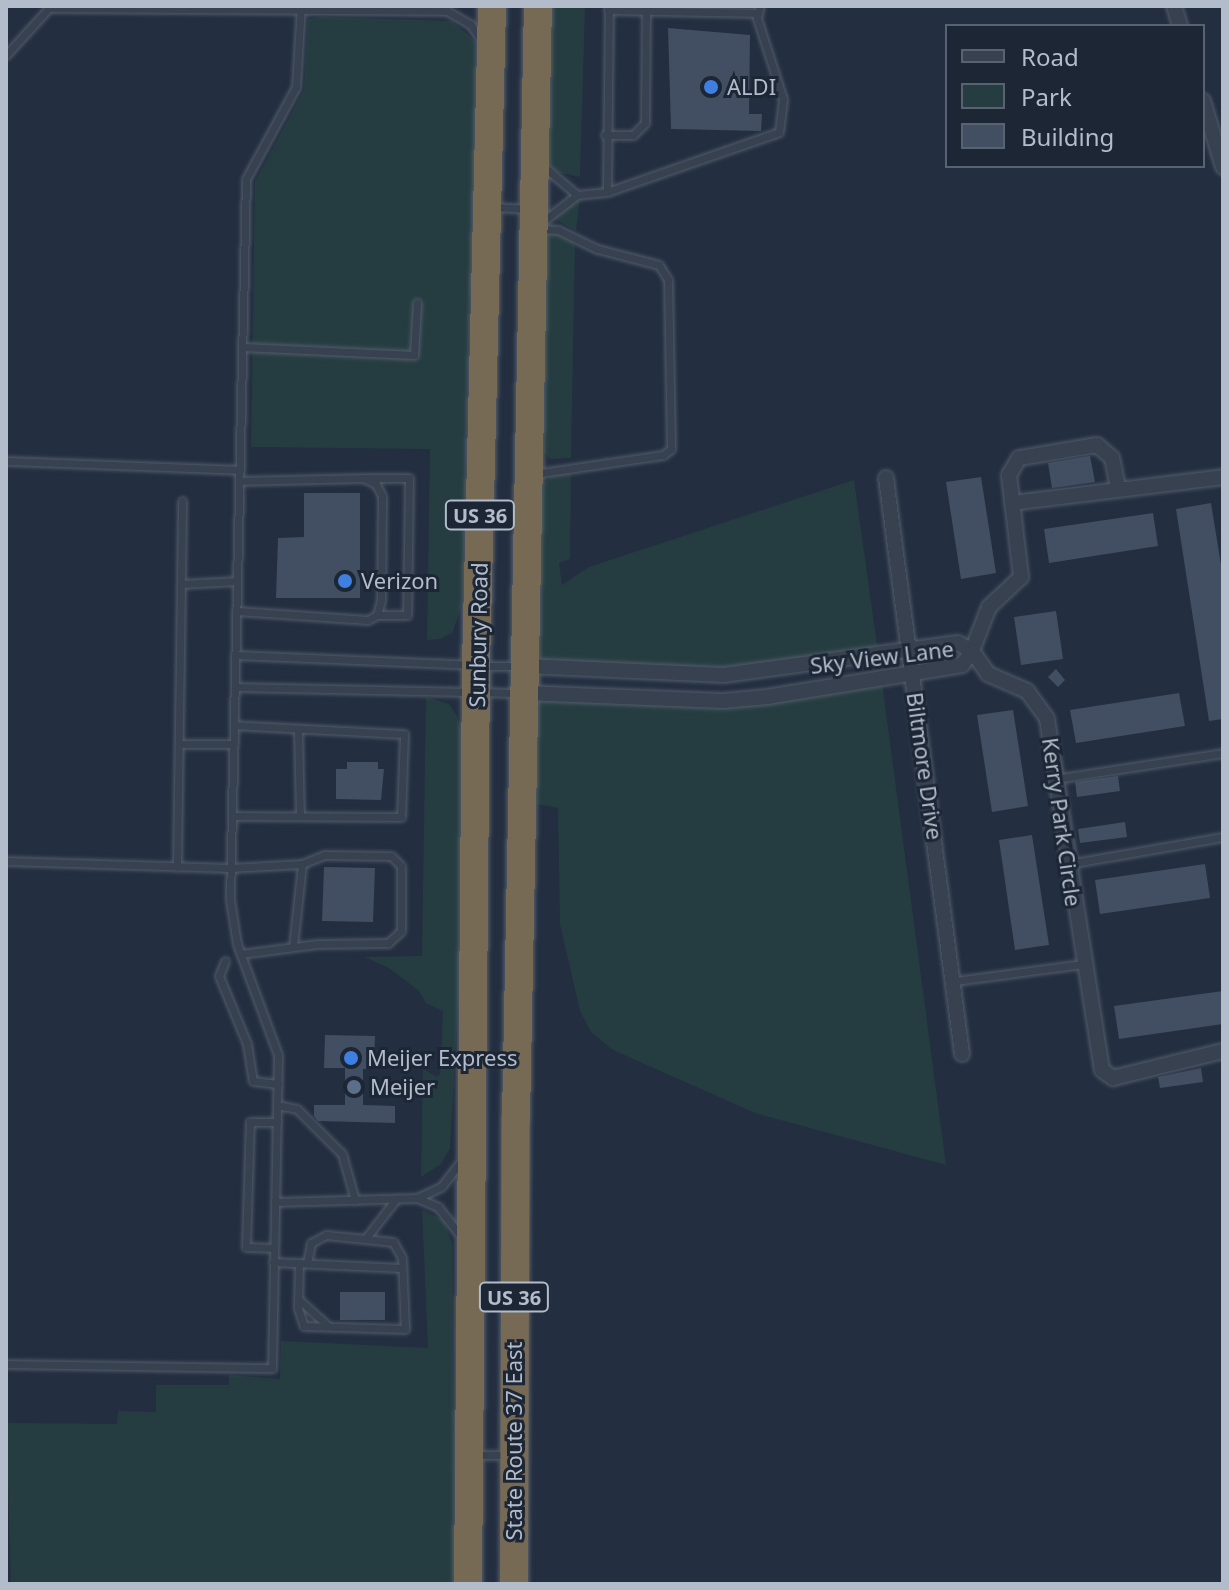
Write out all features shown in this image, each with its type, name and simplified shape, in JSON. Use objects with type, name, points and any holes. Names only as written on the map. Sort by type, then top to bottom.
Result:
[{"type":"highway","name":"Sunbury Road","points":[[472,1025],[476,679],[492,6]]},
{"type":"highway","name":"US 36","points":[[525,680],[538,6]]},
{"type":"highway","name":"State Route 37 East","points":[[514,1584],[518,1009],[525,680]]},
{"type":"highway","name":"State Route 37 East","points":[[468,1584],[472,1025]]},
{"type":"street","points":[[1205,108],[1223,167]]},
{"type":"street","points":[[972,651],[989,607],[1021,577],[1009,475],[1019,458],[1029,453],[1097,445],[1112,458],[1118,488]]},
{"type":"street","points":[[1012,503],[1223,477]]},
{"type":"street","name":"Biltmore Drive","points":[[886,478],[955,981],[962,1054]]},
{"type":"street","name":"Sky View Lane","points":[[958,643],[972,651],[962,665],[723,701],[525,680],[734,675],[958,643]]},
{"type":"street","name":"Kerry Park Circle","points":[[972,651],[988,674],[1039,702],[1047,719],[1102,1070],[1113,1078],[1223,1051]]},
{"type":"lane","points":[[6,55],[49,8],[301,7],[451,8],[471,25],[491,54]]},
{"type":"lane","points":[[6,1364],[272,1368],[278,1055],[241,954],[230,900],[230,868],[246,179],[296,87],[301,7]]},
{"type":"lane","points":[[534,219],[577,195],[607,192],[779,132],[783,99],[759,9],[609,8],[605,135],[607,192]]},
{"type":"lane","points":[[605,135],[633,135],[645,123],[646,10]]},
{"type":"lane","points":[[535,158],[577,195]]},
{"type":"lane","points":[[487,207],[534,219],[597,249],[659,265],[668,280],[671,449],[663,455],[530,475]]},
{"type":"lane","points":[[243,347],[414,355],[417,303]]},
{"type":"lane","points":[[6,461],[240,470]]},
{"type":"lane","points":[[363,478],[376,484],[382,496],[377,615]]},
{"type":"lane","points":[[237,611],[368,620],[377,615],[407,615],[409,478],[240,481]]},
{"type":"lane","points":[[177,867],[182,501]]},
{"type":"lane","points":[[181,584],[237,581]]},
{"type":"lane","points":[[236,655],[476,679],[525,680]]},
{"type":"lane","points":[[235,687],[525,680]]},
{"type":"lane","points":[[232,816],[401,817],[404,734],[234,725]]},
{"type":"lane","points":[[298,729],[300,816]]},
{"type":"lane","points":[[179,744],[234,744]]},
{"type":"lane","points":[[1055,779],[1223,753]]},
{"type":"lane","points":[[1068,864],[1223,837]]},
{"type":"lane","points":[[6,861],[230,868],[302,864],[324,855],[391,856],[401,866],[401,931],[388,943],[293,947],[241,954]]},
{"type":"lane","points":[[293,947],[302,864]]},
{"type":"lane","points":[[225,961],[219,976],[247,1044],[253,1081],[278,1084]]},
{"type":"lane","points":[[955,981],[1083,964]]},
{"type":"lane","points":[[277,1105],[297,1109],[342,1154],[354,1180],[355,1200]]},
{"type":"lane","points":[[274,1248],[246,1247],[250,1122],[277,1122]]},
{"type":"lane","points":[[417,1198],[455,1174],[470,1142]]},
{"type":"lane","points":[[275,1202],[417,1198],[438,1207],[469,1251]]},
{"type":"lane","points":[[366,1238],[396,1199]]},
{"type":"lane","points":[[317,1238],[366,1238],[393,1242],[402,1268],[405,1329],[304,1326],[298,1299],[303,1263],[317,1238]]},
{"type":"lane","points":[[273,1262],[402,1268]]},
{"type":"lane","points":[[298,1299],[328,1326]]},
{"type":"lane","points":[[469,1455],[514,1455]]},
{"type":"green space","points":[[548,6],[585,6],[580,177],[556,172],[545,160]]},
{"type":"green space","points":[[308,19],[452,21],[475,41],[475,262],[469,301],[463,603],[452,633],[440,639],[427,640],[430,449],[251,447],[255,182],[304,90]]},
{"type":"green space","points":[[580,196],[576,231],[551,217]]},
{"type":"green space","points":[[555,232],[575,240],[571,458],[550,459],[540,448],[546,233]]},
{"type":"green space","points":[[571,471],[570,559],[559,563],[562,585],[589,567],[854,480],[878,652],[726,670],[534,664],[538,490],[554,474]]},
{"type":"green space","points":[[882,682],[946,1165],[755,1113],[613,1050],[591,1032],[580,1011],[560,924],[558,808],[531,803],[533,698],[713,705]]},
{"type":"green space","points":[[426,697],[449,704],[457,716],[462,738],[462,928],[450,1148],[441,1164],[421,1177],[423,1069],[437,1077],[440,1074],[443,1011],[426,1003],[419,991],[389,968],[365,957],[422,956]]},
{"type":"green space","points":[[422,1210],[444,1220],[452,1244],[454,1584],[11,1584],[6,1423],[117,1424],[118,1411],[156,1412],[156,1385],[229,1385],[229,1375],[280,1379],[281,1341],[428,1348]]},
{"type":"building","name":"ALDI","points":[[668,28],[750,35],[749,114],[762,114],[761,131],[671,129]]},
{"type":"building","points":[[1090,456],[1095,482],[1052,488],[1048,463]]},
{"type":"building","points":[[981,477],[996,573],[961,579],[946,482]]},
{"type":"building","points":[[304,493],[360,493],[360,598],[276,598],[278,538],[304,537]]},
{"type":"building","points":[[1211,503],[1223,577],[1223,719],[1209,721],[1176,509]]},
{"type":"building","points":[[1153,513],[1158,546],[1049,563],[1044,529]]},
{"type":"building","points":[[1056,611],[1063,659],[1021,665],[1014,617]]},
{"type":"building","points":[[1056,669],[1065,680],[1058,687],[1048,677]]},
{"type":"building","points":[[1179,693],[1185,726],[1076,743],[1070,710]]},
{"type":"building","points":[[1013,710],[1028,806],[992,812],[977,715]]},
{"type":"building","points":[[347,762],[378,762],[378,769],[384,769],[381,800],[336,799],[336,769],[347,769]]},
{"type":"building","points":[[1118,776],[1120,791],[1077,797],[1075,782]]},
{"type":"building","points":[[1125,822],[1127,837],[1080,843],[1078,829]]},
{"type":"building","points":[[1032,835],[1049,945],[1015,950],[999,840]]},
{"type":"building","points":[[1205,864],[1210,898],[1100,914],[1095,880]]},
{"type":"building","points":[[324,867],[375,868],[373,922],[322,921]]},
{"type":"building","points":[[1223,991],[1223,1024],[1119,1039],[1114,1006]]},
{"type":"building","points":[[325,1035],[375,1036],[374,1069],[363,1069],[363,1105],[395,1106],[395,1123],[318,1121],[314,1116],[314,1105],[345,1105],[345,1068],[324,1068]]},
{"type":"building","points":[[1201,1068],[1203,1082],[1160,1088],[1158,1077]]},
{"type":"building","points":[[340,1292],[385,1292],[385,1320],[340,1320]]},
{"type":"place","name":"ALDI","points":[[711,87]]},
{"type":"place","name":"Verizon","points":[[345,581]]},
{"type":"place","name":"Meijer Express","points":[[351,1058]]},
{"type":"place","name":"Meijer","points":[[354,1087]]}]
